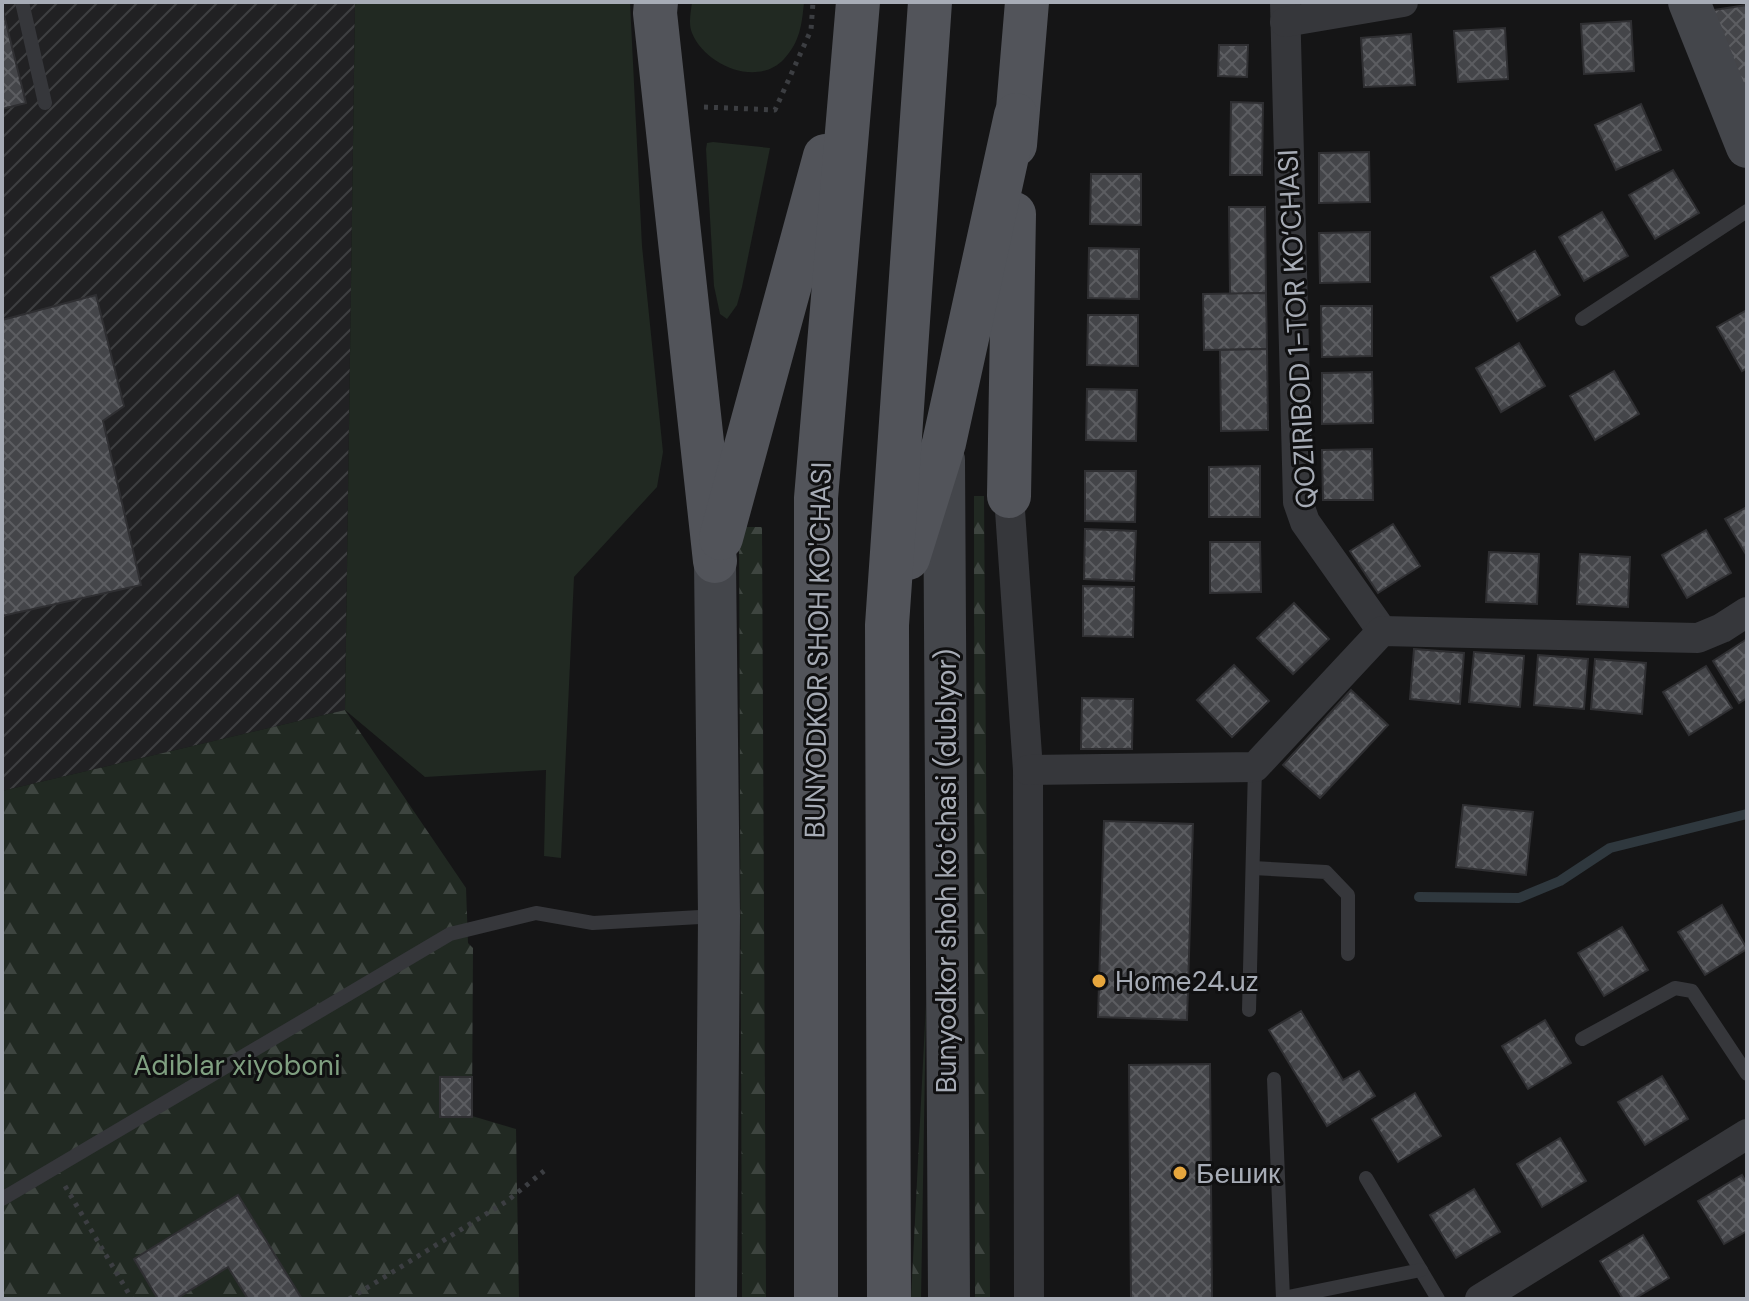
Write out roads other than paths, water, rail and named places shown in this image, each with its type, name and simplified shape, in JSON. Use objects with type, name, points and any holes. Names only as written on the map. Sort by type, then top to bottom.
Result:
[{"type":"main road","points":[[656,2],[715,561]]},
{"type":"main road","name":"BUNYODKOR SHOH KO'CHASI","points":[[816,1299],[816,498],[858,2]]},
{"type":"main road","points":[[889,1299],[887,625],[930,2]]},
{"type":"main road","points":[[1009,496],[1016,115],[1027,2]]},
{"type":"main road","points":[[715,561],[854,50]]},
{"type":"main road","points":[[887,625],[944,443],[1016,115]]},
{"type":"main road","points":[[915,189],[944,443]]},
{"type":"street","points":[[1285,12],[1403,2]]},
{"type":"street","points":[[1689,2],[1747,147]]},
{"type":"street","name":"QOZIRIBOD 1-TOR KO‘CHASI","points":[[1285,12],[1298,502],[1305,522],[1382,631]]},
{"type":"street","name":"Bunyodkor shoh koʻchasi (dublyor)","points":[[944,443],[949,1299]]},
{"type":"street","points":[[1009,496],[1028,770],[1029,1299]]},
{"type":"street","points":[[715,561],[719,916],[716,1299]]},
{"type":"street","points":[[1028,770],[1255,767],[1382,631],[1698,638],[1722,628],[1747,612]]},
{"type":"street","points":[[1480,1299],[1747,1134]]},
{"type":"lane","points":[[22,2],[45,103]]},
{"type":"lane","points":[[1582,319],[1747,211]]},
{"type":"lane","points":[[1249,1010],[1255,767]]},
{"type":"lane","points":[[1253,868],[1326,872],[1348,895],[1348,954]]},
{"type":"lane","points":[[2,1199],[450,934],[536,913],[593,923],[719,916]]},
{"type":"lane","points":[[1582,1039],[1675,988],[1692,991],[1747,1074]]},
{"type":"lane","points":[[1274,1079],[1283,1298],[1421,1270]]},
{"type":"lane","points":[[1366,1178],[1438,1299]]},
{"type":"waterway","points":[[1419,897],[1519,898],[1560,881],[1610,848],[1747,814]]},
{"type":"place","name":"Home24.uz","points":[[1099,981]]},
{"type":"place","name":"Бешик","points":[[1180,1173]]},
{"type":"park label","name":"Adiblar xiyoboni","points":[[237,1065]]}]
